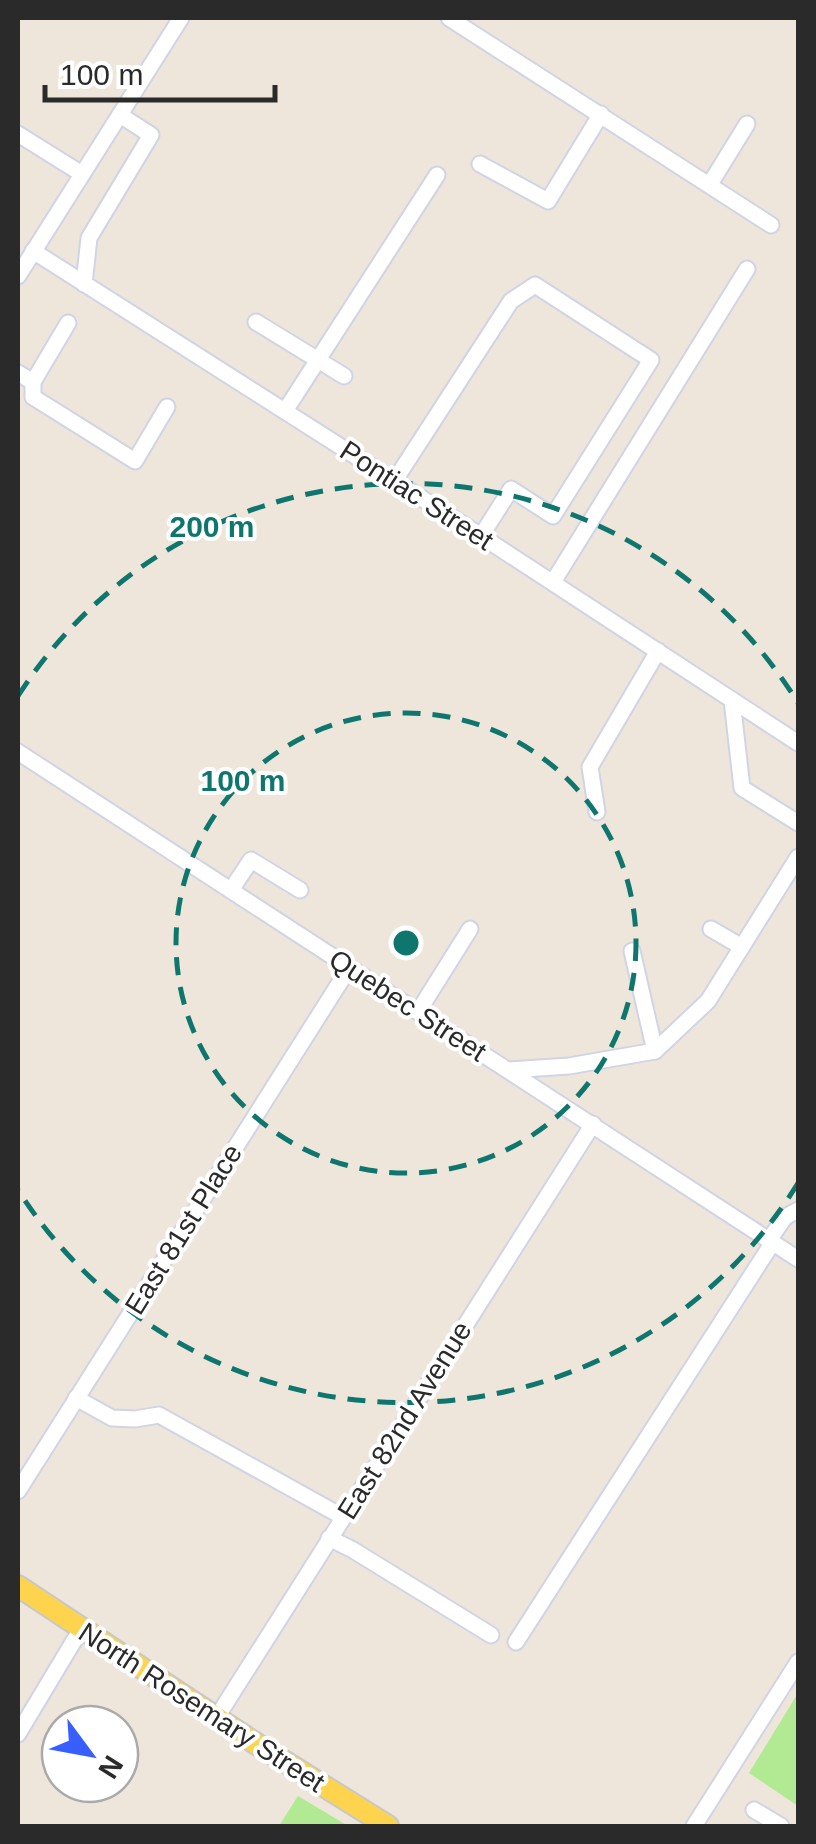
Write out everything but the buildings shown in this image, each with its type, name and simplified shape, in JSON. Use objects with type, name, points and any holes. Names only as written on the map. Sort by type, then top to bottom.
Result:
[{"type":"main road","name":"North Rosemary Street","points":[[18,1586],[388,1826]]},
{"type":"street","points":[[18,276],[181,18]]},
{"type":"street","points":[[448,18],[772,225]]},
{"type":"street","points":[[84,284],[89,238],[151,135],[120,114]]},
{"type":"street","points":[[480,164],[548,201],[600,114]]},
{"type":"street","points":[[710,184],[747,124]]},
{"type":"street","points":[[18,134],[82,174]]},
{"type":"street","points":[[285,410],[437,175]]},
{"type":"street","name":"Pontiac Street","points":[[33,252],[395,480],[798,742]]},
{"type":"street","points":[[553,582],[747,268]]},
{"type":"street","points":[[395,480],[511,301],[536,286],[651,360],[553,516],[511,489],[482,536]]},
{"type":"street","points":[[256,322],[344,376]]},
{"type":"street","points":[[68,323],[33,382],[33,396],[134,461],[167,407]]},
{"type":"street","points":[[18,373],[33,382]]},
{"type":"street","points":[[597,812],[590,767],[658,651]]},
{"type":"street","points":[[732,700],[742,788],[798,823]]},
{"type":"street","name":"Quebec Street","points":[[18,752],[798,1258]]},
{"type":"street","points":[[509,1070],[569,1066],[655,1051],[708,1001],[798,857]]},
{"type":"street","points":[[231,890],[250,860],[300,890]]},
{"type":"street","points":[[711,929],[742,948]]},
{"type":"street","points":[[418,1012],[470,930]]},
{"type":"street","points":[[632,952],[655,1051]]},
{"type":"street","name":"East 81st Place","points":[[18,1491],[348,968]]},
{"type":"street","name":"East 82nd Avenue","points":[[217,1717],[593,1124]]},
{"type":"street","points":[[516,1642],[785,1218],[798,1210]]},
{"type":"street","points":[[76,1398],[112,1418],[159,1415],[343,1517]]},
{"type":"street","points":[[330,1538],[491,1636]]},
{"type":"street","points":[[18,1734],[81,1629]]},
{"type":"street","points":[[694,1826],[798,1662]]},
{"type":"street","points":[[754,1810],[781,1826]]},
{"type":"green space","points":[[798,1693],[798,1806],[749,1773]]},
{"type":"green space","points":[[298,1796],[348,1826],[279,1826]]}]
